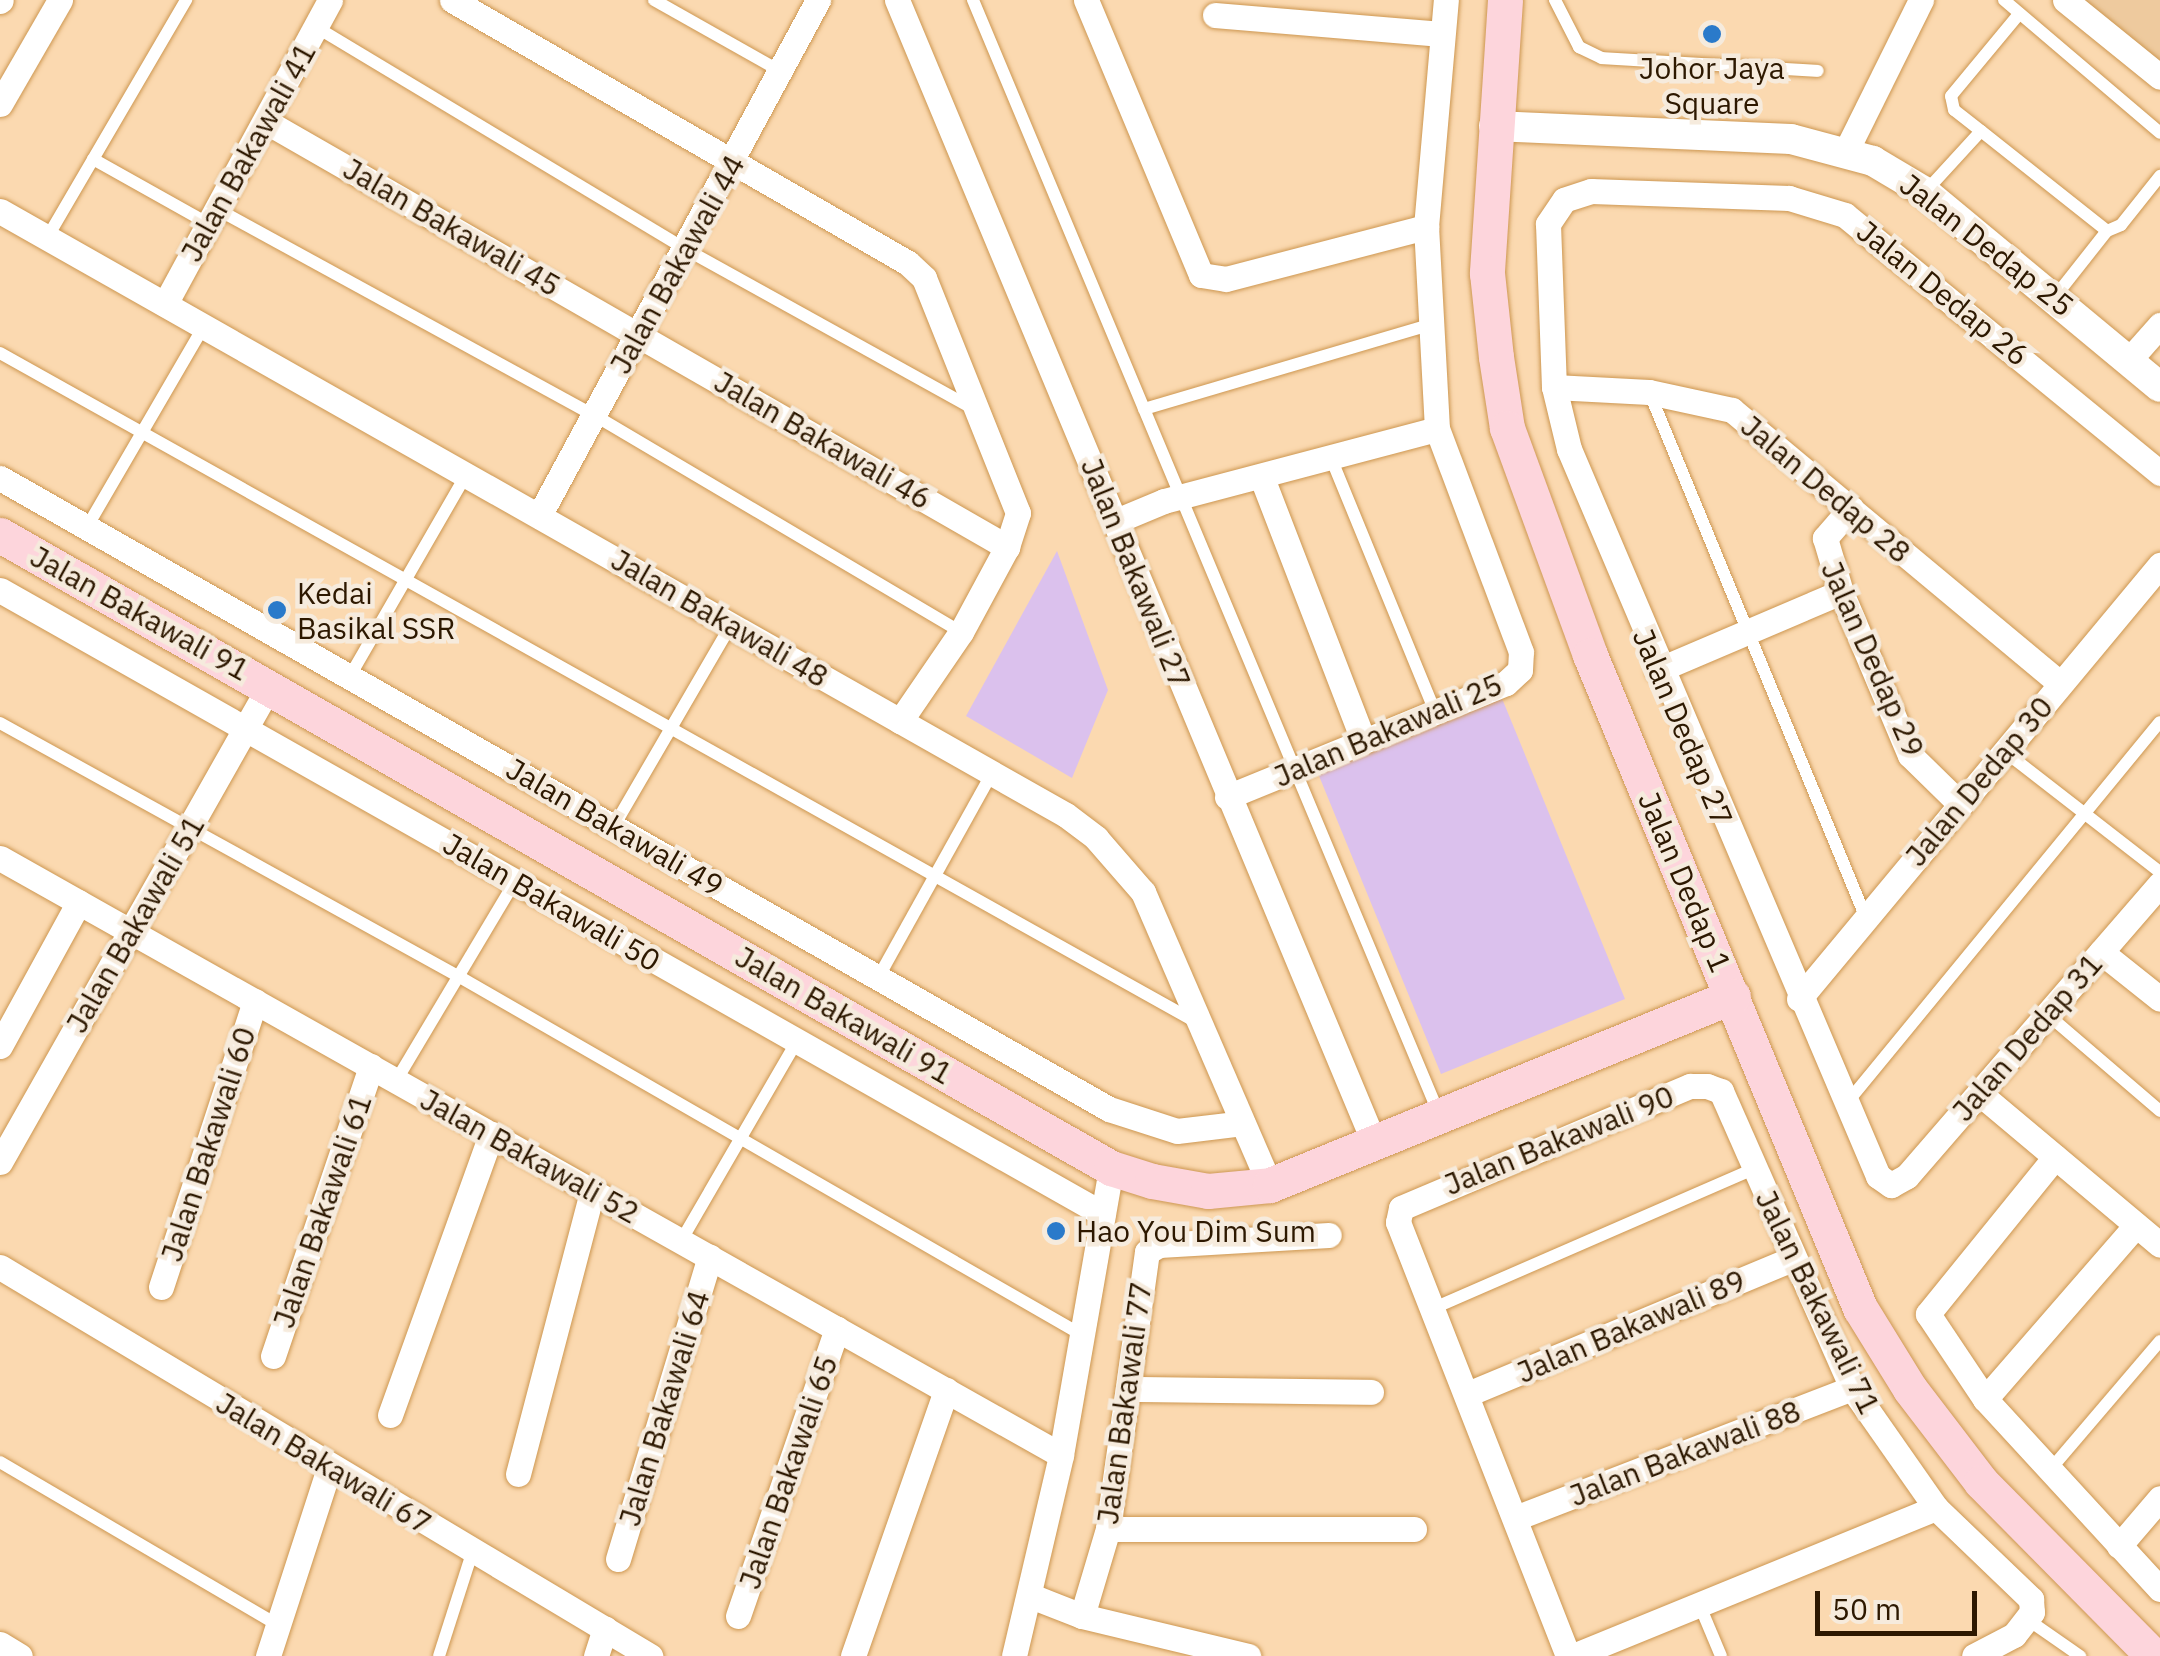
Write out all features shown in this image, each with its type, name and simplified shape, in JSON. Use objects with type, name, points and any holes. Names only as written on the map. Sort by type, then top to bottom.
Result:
[{"type":"main road","name":"Jalan Dedap 1","points":[[1505,0],[1487,274],[1507,428],[1590,656],[1860,1308],[1910,1389],[1982,1482],[2153,1656]]},
{"type":"main road","name":"Jalan Bakawali 91","points":[[0,535],[270,685],[1111,1168],[1194,1190],[1270,1185],[1375,1146],[1733,996]]},
{"type":"street","points":[[0,104],[60,0]]},
{"type":"street","name":"Jalan Bakawali 41","points":[[165,304],[330,0]]},
{"type":"street","points":[[452,0],[920,272],[1017,498],[1007,547],[960,632],[900,721]]},
{"type":"street","name":"Jalan Bakawali 27","points":[[897,0],[1375,1146]]},
{"type":"street","points":[[1086,0],[1201,275],[1226,280],[1426,227]]},
{"type":"street","points":[[1116,522],[1181,497],[1438,429],[1426,227],[1446,0]]},
{"type":"street","points":[[1846,151],[1922,0]]},
{"type":"street","points":[[2065,0],[2160,77]]},
{"type":"street","name":"Jalan Bakawali 44","points":[[538,516],[817,6]]},
{"type":"street","points":[[1215,15],[1441,34]]},
{"type":"street","name":"Jalan Bakawali 45","points":[[265,121],[639,333]]},
{"type":"street","name":"Jalan Dedap 25","points":[[1494,126],[1791,139],[1846,151],[1925,192],[2160,387]]},
{"type":"street","name":"Jalan Dedap 26","points":[[1546,246],[1554,211],[1591,191],[1789,198],[1845,214],[2160,473]]},
{"type":"street","name":"Jalan Bakawali 48","points":[[0,211],[1066,815],[1123,865],[1168,940],[1270,1185]]},
{"type":"street","name":"Jalan Dedap 27","points":[[1546,246],[1554,387],[1580,480],[1845,1106],[1878,1176],[1891,1186]]},
{"type":"street","points":[[2129,360],[2160,325]]},
{"type":"street","name":"Jalan Bakawali 46","points":[[639,333],[1007,547]]},
{"type":"street","name":"Jalan Dedap 28","points":[[1554,387],[1649,392],[1732,410],[2060,683]]},
{"type":"street","name":"Jalan Bakawali 25","points":[[1227,798],[1514,678],[1522,661],[1518,643],[1438,429]]},
{"type":"street","name":"Jalan Bakawali 49","points":[[0,478],[878,978],[1150,1127],[1202,1132],[1243,1123]]},
{"type":"street","points":[[1262,478],[1363,740]]},
{"type":"street","name":"Jalan Dedap 29","points":[[1850,508],[1825,538],[1841,592],[1910,755],[1960,804]]},
{"type":"street","name":"Jalan Dedap 30","points":[[1800,999],[2160,565]]},
{"type":"street","name":"Jalan Bakawali 50","points":[[0,590],[1103,1214]]},
{"type":"street","points":[[1658,670],[1841,592]]},
{"type":"street","name":"Jalan Bakawali 51","points":[[0,1162],[270,685]]},
{"type":"street","name":"Jalan Bakawali 52","points":[[0,858],[1060,1455]]},
{"type":"street","name":"Jalan Dedap 31","points":[[1891,1186],[1907,1176],[2160,884]]},
{"type":"street","points":[[0,1046],[79,902]]},
{"type":"street","points":[[2101,952],[2160,999]]},
{"type":"street","name":"Jalan Bakawali 60","points":[[161,1288],[255,1001]]},
{"type":"street","name":"Jalan Bakawali 61","points":[[273,1356],[371,1066]]},
{"type":"street","name":"Jalan Bakawali 90","points":[[1434,1308],[1398,1222],[1402,1208],[1690,1086],[1721,1091]]},
{"type":"street","name":"Jalan Bakawali 71","points":[[1721,1091],[1852,1388],[1936,1508],[2031,1600],[2020,1627]]},
{"type":"street","points":[[1979,1093],[2160,1245]]},
{"type":"street","points":[[390,1415],[491,1134]]},
{"type":"street","points":[[2055,1157],[1928,1314],[1985,1400],[2160,1588]]},
{"type":"street","points":[[1014,1656],[1031,1596],[1060,1455],[1111,1168]]},
{"type":"street","points":[[518,1474],[592,1191]]},
{"type":"street","points":[[1985,1400],[2136,1224]]},
{"type":"street","name":"Jalan Bakawali 77","points":[[1082,1616],[1108,1529],[1131,1389],[1144,1258],[1152,1247],[1329,1235]]},
{"type":"street","name":"Jalan Bakawali 64","points":[[618,1559],[710,1257]]},
{"type":"street","name":"Jalan Bakawali 89","points":[[1470,1393],[1792,1259]]},
{"type":"street","name":"Jalan Bakawali 67","points":[[0,1267],[472,1553],[650,1656]]},
{"type":"street","points":[[1434,1308],[1570,1656],[1936,1508]]},
{"type":"street","name":"Jalan Bakawali 65","points":[[738,1616],[837,1328]]},
{"type":"street","name":"Jalan Bakawali 88","points":[[1518,1518],[1852,1388]]},
{"type":"street","points":[[1131,1389],[1372,1392]]},
{"type":"street","points":[[854,1656],[946,1390]]},
{"type":"street","points":[[268,1656],[330,1468]]},
{"type":"street","points":[[2119,1546],[2160,1498]]},
{"type":"street","points":[[1108,1529],[1414,1529]]},
{"type":"street","points":[[1031,1596],[1082,1616],[1248,1656]]},
{"type":"street","points":[[1974,1656],[2020,1627]]},
{"type":"street","points":[[596,1656],[605,1628]]},
{"type":"street","points":[[0,1644],[20,1656]]},
{"type":"lane","points":[[47,238],[186,0]]},
{"type":"lane","points":[[654,0],[782,72]]},
{"type":"lane","points":[[974,0],[1440,1118]]},
{"type":"lane","points":[[1556,0],[1578,47],[1602,58],[1818,71]]},
{"type":"lane","points":[[2004,0],[2160,134]]},
{"type":"lane","points":[[2019,14],[1950,96],[1954,110],[2107,231]]},
{"type":"lane","points":[[316,27],[686,249],[984,415]]},
{"type":"lane","points":[[1925,192],[1980,131]]},
{"type":"lane","points":[[94,159],[594,415],[960,632]]},
{"type":"lane","points":[[2054,298],[2107,231],[2122,225],[2160,176]]},
{"type":"lane","points":[[1144,409],[1432,324]]},
{"type":"lane","points":[[87,527],[204,326]]},
{"type":"lane","points":[[0,353],[1204,1027]]},
{"type":"lane","points":[[1649,392],[1744,633],[1866,918]]},
{"type":"lane","points":[[1331,458],[1435,712]]},
{"type":"lane","points":[[350,676],[466,474]]},
{"type":"lane","points":[[614,826],[731,625]]},
{"type":"lane","points":[[1845,1106],[2160,722]]},
{"type":"lane","points":[[0,723],[458,976],[1082,1335]]},
{"type":"lane","points":[[2004,751],[2160,872]]},
{"type":"lane","points":[[878,978],[992,773]]},
{"type":"lane","points":[[396,1081],[515,880]]},
{"type":"lane","points":[[2047,1014],[2160,1111]]},
{"type":"lane","points":[[681,1241],[797,1041]]},
{"type":"lane","points":[[1434,1308],[1754,1169]]},
{"type":"lane","points":[[2049,1471],[2160,1341]]},
{"type":"lane","points":[[0,1462],[278,1625]]},
{"type":"lane","points":[[438,1656],[472,1553]]},
{"type":"lane","points":[[1700,1606],[1720,1656]]},
{"type":"lane","points":[[2020,1627],[2080,1656]]},
{"type":"shaded area","points":[[2076,0],[2160,0],[2160,68]]},
{"type":"shaded area","points":[[1057,551],[1108,690],[1072,778],[966,716]]},
{"type":"shaded area","points":[[1501,696],[1625,999],[1441,1074],[1317,771]]},
{"type":"place","name":"Johor Jaya Square","points":[[1712,34]]},
{"type":"place","name":"Kedai Basikal SSR","points":[[277,610]]},
{"type":"place","name":"Hao You Dim Sum","points":[[1056,1231]]}]
